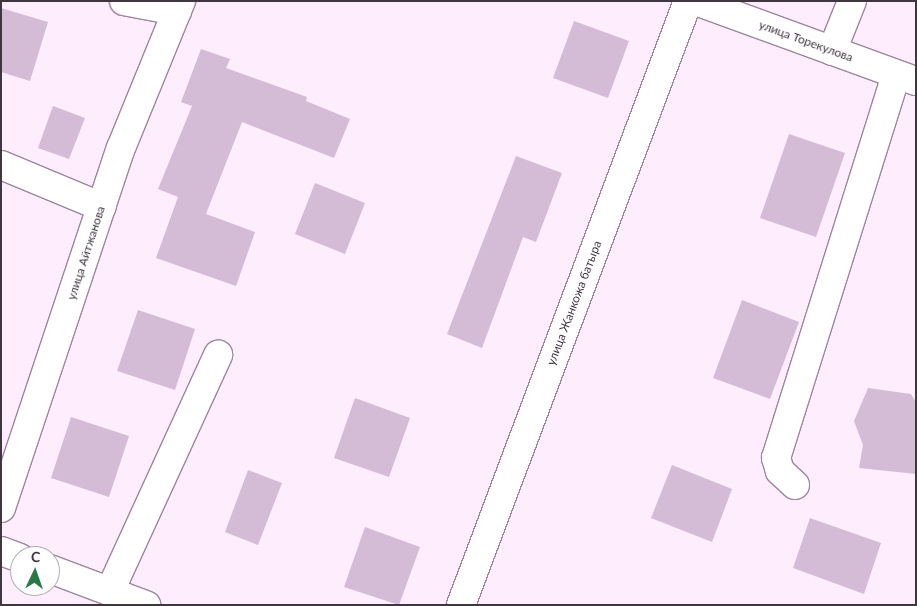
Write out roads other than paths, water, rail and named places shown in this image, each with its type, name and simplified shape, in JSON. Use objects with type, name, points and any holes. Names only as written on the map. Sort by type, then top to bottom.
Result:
[{"type":"street","points":[[124,1],[179,6]]},
{"type":"street","name":"улица Жанкожа батыра","points":[[460,605],[688,1]]},
{"type":"street","name":"улица Торекулова","points":[[696,1],[906,77]]},
{"type":"street","points":[[832,51],[852,1]]},
{"type":"street","name":"улица Айтжанова","points":[[1,508],[102,207],[179,6]]},
{"type":"street","points":[[795,485],[780,471],[776,458],[906,77]]},
{"type":"street","points":[[1,165],[102,207]]},
{"type":"street","points":[[110,591],[218,355]]},
{"type":"street","points":[[60,573],[146,605]]}]
